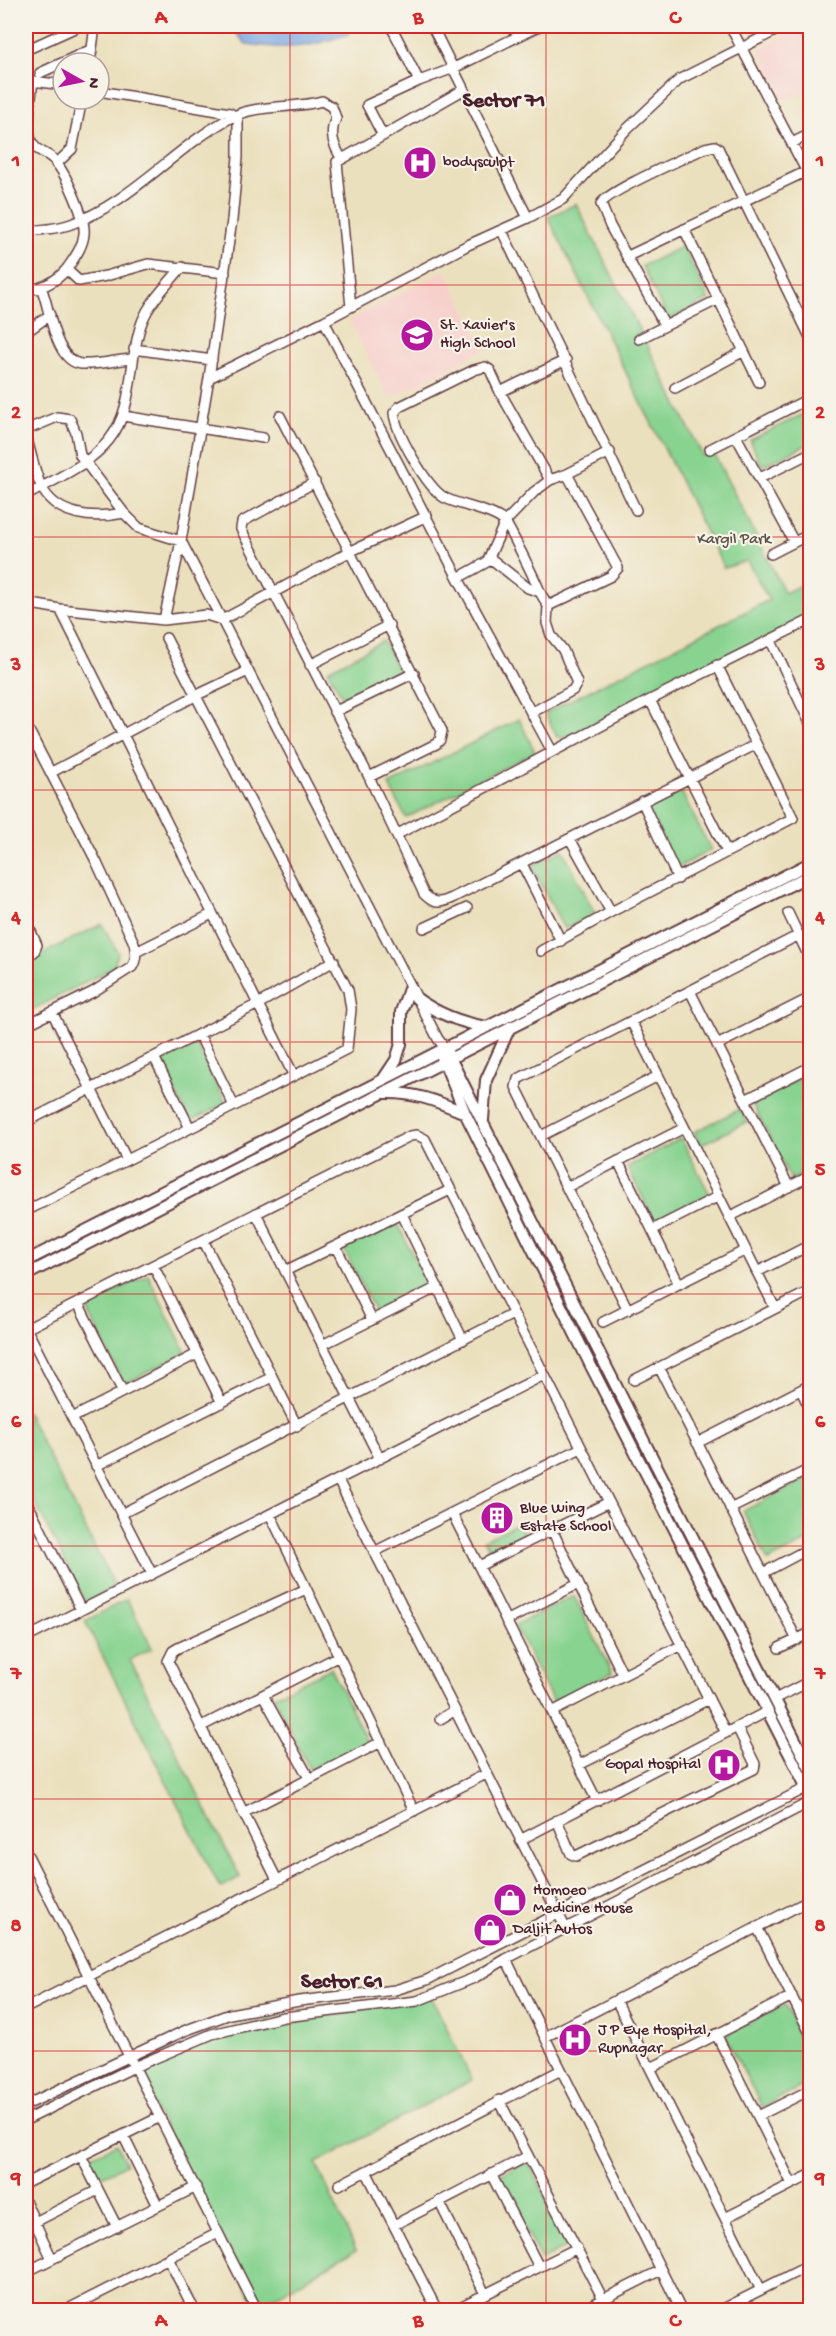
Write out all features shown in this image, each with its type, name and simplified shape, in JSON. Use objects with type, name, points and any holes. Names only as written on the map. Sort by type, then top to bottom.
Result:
[{"type":"main road","points":[[26,1261],[810,863]]},
{"type":"main road","points":[[26,1275],[380,1094],[443,1051],[510,1027],[810,875]]},
{"type":"main road","points":[[382,1081],[399,1052],[402,1037],[401,1012],[410,986]]},
{"type":"main road","points":[[416,998],[431,1009],[455,1019],[488,1027]]},
{"type":"main road","points":[[484,1126],[483,1104],[486,1080],[510,1027]]},
{"type":"main road","points":[[443,1051],[465,1113],[591,1366],[809,1789]]},
{"type":"main road","points":[[443,1051],[484,1126],[810,1769]]},
{"type":"main road","points":[[380,1094],[403,1093],[430,1098],[465,1113]]},
{"type":"street","points":[[26,50],[79,26]]},
{"type":"street","points":[[40,73],[92,49],[95,26]]},
{"type":"street","points":[[391,26],[420,81]]},
{"type":"street","points":[[432,26],[528,218]]},
{"type":"street","points":[[382,136],[367,105],[454,68],[539,26]]},
{"type":"street","points":[[628,256],[743,200],[809,174],[730,26]]},
{"type":"street","points":[[209,378],[324,321],[468,245],[502,231],[563,199],[627,129],[680,79],[741,46],[786,26]]},
{"type":"street","points":[[26,290],[41,288],[67,270],[83,240],[83,219],[64,175],[47,156],[38,152],[28,139],[29,83],[51,84]]},
{"type":"street","points":[[351,307],[337,162],[463,90]]},
{"type":"street","points":[[111,93],[230,113],[235,116],[238,126],[238,157],[225,273],[212,360],[181,541],[164,620]]},
{"type":"street","points":[[26,231],[68,225],[83,219],[130,190],[202,136],[235,116],[322,102],[332,107],[336,118],[331,128],[336,150],[342,159]]},
{"type":"street","points":[[56,164],[72,150],[80,111]]},
{"type":"street","points":[[792,143],[810,134]]},
{"type":"street","points":[[665,326],[610,226],[601,204],[606,196],[705,148],[715,146],[810,337]]},
{"type":"street","points":[[684,229],[759,382]]},
{"type":"street","points":[[502,231],[566,360],[636,510]]},
{"type":"street","points":[[67,270],[74,279],[79,281],[106,276],[138,265],[156,264],[225,273]]},
{"type":"street","points":[[26,496],[86,462],[110,439],[123,416],[128,400],[134,354],[142,322],[150,306],[182,267]]},
{"type":"street","points":[[41,288],[59,345],[67,357],[76,363],[134,354],[212,360]]},
{"type":"street","points":[[639,339],[718,299]]},
{"type":"street","points":[[26,332],[50,315]]},
{"type":"street","points":[[324,321],[458,578],[552,751]]},
{"type":"street","points":[[675,388],[744,351]]},
{"type":"street","points":[[500,392],[566,360]]},
{"type":"street","points":[[531,713],[573,690],[577,683],[563,650],[548,629],[548,606],[505,522],[436,492],[398,429],[394,413],[399,407],[480,368],[490,370],[550,480]]},
{"type":"street","points":[[710,449],[810,398]]},
{"type":"street","points":[[123,416],[262,438]]},
{"type":"street","points":[[280,416],[442,731],[440,740],[425,751],[369,777]]},
{"type":"street","points":[[26,430],[57,417],[66,417],[72,424],[78,451],[124,513],[139,528],[181,541],[443,1051]]},
{"type":"street","points":[[26,436],[41,487],[61,508],[74,514],[124,513]]},
{"type":"street","points":[[736,436],[794,543]]},
{"type":"street","points":[[458,578],[478,569],[490,558],[495,541],[505,522],[534,492],[550,480],[610,452]]},
{"type":"street","points":[[760,478],[810,453]]},
{"type":"street","points":[[548,606],[611,576],[618,568],[567,474]]},
{"type":"street","points":[[315,482],[275,502],[242,522],[240,526],[369,777],[424,894],[435,902],[442,903],[522,864],[755,745]]},
{"type":"street","points":[[26,603],[164,620],[206,615],[222,620],[349,552],[427,516]]},
{"type":"street","points":[[771,554],[810,534]]},
{"type":"street","points":[[490,558],[528,588],[540,592]]},
{"type":"street","points":[[60,609],[294,1076]]},
{"type":"street","points":[[396,835],[717,665],[810,620]]},
{"type":"street","points":[[310,665],[389,625]]},
{"type":"street","points":[[26,1211],[347,1049],[350,1020],[348,990],[166,638]]},
{"type":"street","points":[[771,640],[810,723]]},
{"type":"street","points":[[541,951],[611,912],[793,818],[717,665]]},
{"type":"street","points":[[50,773],[195,696],[248,671]]},
{"type":"street","points":[[334,712],[414,673]]},
{"type":"street","points":[[650,700],[727,852]]},
{"type":"street","points":[[26,725],[96,861],[136,952],[136,962],[132,967],[93,992],[26,1025]]},
{"type":"street","points":[[642,801],[678,879]]},
{"type":"street","points":[[570,839],[611,912]]},
{"type":"street","points":[[522,864],[561,941]]},
{"type":"street","points":[[435,902],[442,920]]},
{"type":"street","points":[[424,928],[467,908]]},
{"type":"street","points":[[788,913],[810,959]]},
{"type":"street","points":[[136,952],[212,914]]},
{"type":"street","points":[[26,921],[37,945],[34,952],[26,956]]},
{"type":"street","points":[[628,1310],[516,1087],[518,1078],[799,935]]},
{"type":"street","points":[[26,1122],[258,1004],[334,961]]},
{"type":"street","points":[[690,991],[789,1187]]},
{"type":"street","points":[[717,1045],[810,998]]},
{"type":"street","points":[[52,1012],[127,1160]]},
{"type":"street","points":[[631,1021],[775,1308]]},
{"type":"street","points":[[199,1034],[234,1106]]},
{"type":"street","points":[[154,1057],[190,1128]]},
{"type":"street","points":[[745,1100],[808,1068],[810,1080]]},
{"type":"street","points":[[541,1136],[658,1076]]},
{"type":"street","points":[[567,1187],[684,1128]]},
{"type":"street","points":[[152,1574],[26,1328],[410,1136],[417,1135],[425,1139],[726,1732]]},
{"type":"street","points":[[618,1161],[679,1284]]},
{"type":"street","points":[[729,1217],[810,1176]]},
{"type":"street","points":[[285,1271],[450,1190]]},
{"type":"street","points":[[652,1230],[719,1196]]},
{"type":"street","points":[[256,1214],[380,1459]]},
{"type":"street","points":[[402,1214],[463,1340]]},
{"type":"street","points":[[202,1240],[297,1426]]},
{"type":"street","points":[[757,1272],[810,1245]]},
{"type":"street","points":[[336,1247],[372,1320]]},
{"type":"street","points":[[603,1322],[746,1250]]},
{"type":"street","points":[[153,1265],[222,1403]]},
{"type":"street","points":[[322,1345],[438,1287]]},
{"type":"street","points":[[634,1380],[810,1291]]},
{"type":"street","points":[[78,1303],[123,1392]]},
{"type":"street","points":[[121,1514],[513,1314]]},
{"type":"street","points":[[72,1418],[197,1354]]},
{"type":"street","points":[[659,1367],[797,1640]]},
{"type":"street","points":[[26,1638],[544,1375]]},
{"type":"street","points":[[96,1466],[272,1377]]},
{"type":"street","points":[[697,1443],[810,1385]]},
{"type":"street","points":[[801,1390],[810,1409]]},
{"type":"street","points":[[374,1552],[581,1448]]},
{"type":"street","points":[[730,1509],[810,1469]]},
{"type":"street","points":[[338,1480],[566,1929]]},
{"type":"street","points":[[26,1500],[81,1610]]},
{"type":"street","points":[[478,1566],[609,1502]]},
{"type":"street","points":[[452,1513],[597,1801]]},
{"type":"street","points":[[270,1514],[414,1811]]},
{"type":"street","points":[[552,1530],[623,1675]]},
{"type":"street","points":[[763,1573],[810,1548]]},
{"type":"street","points":[[506,1621],[578,1584]]},
{"type":"street","points":[[277,1880],[168,1661],[173,1651],[306,1589]]},
{"type":"street","points":[[778,1648],[810,1633]]},
{"type":"street","points":[[552,1712],[682,1645]]},
{"type":"street","points":[[200,1727],[339,1656]]},
{"type":"street","points":[[775,1699],[810,1681]]},
{"type":"street","points":[[263,1695],[309,1778]]},
{"type":"street","points":[[579,1765],[709,1699]]},
{"type":"street","points":[[440,1719],[454,1711]]},
{"type":"street","points":[[520,1840],[768,1712]]},
{"type":"street","points":[[557,1820],[571,1854],[576,1856],[754,1769],[755,1764],[737,1727]]},
{"type":"street","points":[[243,1813],[381,1742]]},
{"type":"street","points":[[26,2008],[486,1774]]},
{"type":"street","points":[[26,2105],[184,2031],[230,2014],[289,2003],[395,1990],[427,1980],[809,1789]]},
{"type":"street","points":[[26,2120],[134,2067],[212,2034],[284,2017],[390,2005],[431,1996],[474,1978],[506,1959],[810,1802]]},
{"type":"street","points":[[26,1852],[257,2310]]},
{"type":"street","points":[[544,2037],[810,1900]]},
{"type":"street","points":[[758,1927],[810,2033]]},
{"type":"street","points":[[506,1959],[681,2310]]},
{"type":"street","points":[[359,1995],[360,2009]]},
{"type":"street","points":[[651,2068],[792,1996]]},
{"type":"street","points":[[616,2000],[761,2290]]},
{"type":"street","points":[[716,2034],[792,2184]]},
{"type":"street","points":[[339,2185],[499,2100],[561,2070]]},
{"type":"street","points":[[758,2116],[810,2090]]},
{"type":"street","points":[[499,2100],[603,2299]]},
{"type":"street","points":[[26,2183],[160,2117]]},
{"type":"street","points":[[123,2135],[158,2206]]},
{"type":"street","points":[[81,2156],[117,2227]]},
{"type":"street","points":[[394,2224],[528,2156]]},
{"type":"street","points":[[366,2171],[437,2310]]},
{"type":"street","points":[[491,2175],[539,2267]]},
{"type":"street","points":[[725,2218],[810,2175]]},
{"type":"street","points":[[26,2272],[196,2187]]},
{"type":"street","points":[[34,2222],[98,2190]]},
{"type":"street","points":[[439,2201],[485,2294]]},
{"type":"street","points":[[26,2203],[52,2259]]},
{"type":"street","points":[[66,2310],[218,2233]]},
{"type":"street","points":[[454,2310],[576,2248]]},
{"type":"street","points":[[168,2258],[193,2308],[180,2310]]},
{"type":"street","points":[[721,2310],[810,2268]]},
{"type":"street","points":[[582,2310],[660,2270]]},
{"type":"shaded area","points":[[804,26],[810,26],[810,89],[785,101],[758,48]]},
{"type":"shaded area","name":"St. Xavier's High School","points":[[445,270],[485,349],[389,399],[349,320]]},
{"type":"green space","name":"Kargil Park","points":[[576,204],[703,456],[713,452],[785,593],[810,580],[810,617],[566,738],[557,737],[545,713],[769,600],[747,561],[724,568],[548,217]]},
{"type":"green space","points":[[683,246],[709,300],[668,320],[642,266]]},
{"type":"green space","points":[[810,411],[810,443],[762,466],[750,440]]},
{"type":"green space","points":[[383,641],[399,671],[344,700],[328,670]]},
{"type":"green space","points":[[519,719],[535,752],[406,818],[389,785]]},
{"type":"green space","points":[[681,791],[711,850],[673,870],[642,811]]},
{"type":"green space","points":[[563,850],[595,914],[564,929],[532,866]]},
{"type":"green space","points":[[102,924],[118,953],[114,967],[26,1013],[26,962]]},
{"type":"green space","points":[[195,1041],[226,1104],[190,1121],[159,1059]]},
{"type":"green space","points":[[801,1078],[810,1097],[810,1170],[791,1180],[752,1103]]},
{"type":"green space","points":[[740,1109],[747,1122],[700,1145],[694,1132]]},
{"type":"green space","points":[[681,1138],[710,1195],[656,1223],[627,1167]]},
{"type":"green space","points":[[397,1223],[428,1285],[375,1312],[344,1249]]},
{"type":"green space","points":[[148,1275],[186,1353],[124,1384],[85,1305]]},
{"type":"green space","points":[[26,1411],[115,1587],[86,1603],[26,1485]]},
{"type":"green space","points":[[810,1477],[810,1540],[768,1561],[743,1511]]},
{"type":"green space","points":[[519,1523],[525,1536],[491,1553],[484,1540]]},
{"type":"green space","points":[[574,1596],[612,1673],[553,1702],[515,1625]]},
{"type":"green space","points":[[127,1599],[152,1648],[130,1660],[240,1877],[220,1888],[85,1621]]},
{"type":"green space","points":[[331,1668],[367,1742],[310,1770],[274,1696]]},
{"type":"green space","points":[[431,1996],[472,2080],[316,2163],[356,2250],[257,2309],[134,2067],[212,2034],[284,2017]]},
{"type":"green space","points":[[785,2004],[810,2056],[810,2082],[762,2107],[725,2035]]},
{"type":"green space","points":[[117,2144],[126,2164],[98,2178],[89,2157]]},
{"type":"green space","points":[[528,2161],[570,2245],[541,2260],[498,2176]]},
{"type":"water","points":[[230,26],[347,26],[349,34],[310,45],[274,47],[246,44]]},
{"type":"place","name":"bodysculpt","points":[[420,163]]},
{"type":"place","name":"St. Xavier's High School","points":[[417,335]]},
{"type":"place","name":"Blue Wing Estate School","points":[[497,1518]]},
{"type":"place","name":"Gopal Hospital","points":[[724,1765]]},
{"type":"place","name":"Homoeo Medicine House","points":[[510,1900]]},
{"type":"place","name":"Daljit Autos","points":[[490,1930]]},
{"type":"place","name":"J P Eye Hospital, Rupnagar","points":[[575,2040]]},
{"type":"district","name":"Sector 71","points":[[504,102]]},
{"type":"district","name":"Sector 61","points":[[342,1983]]}]
